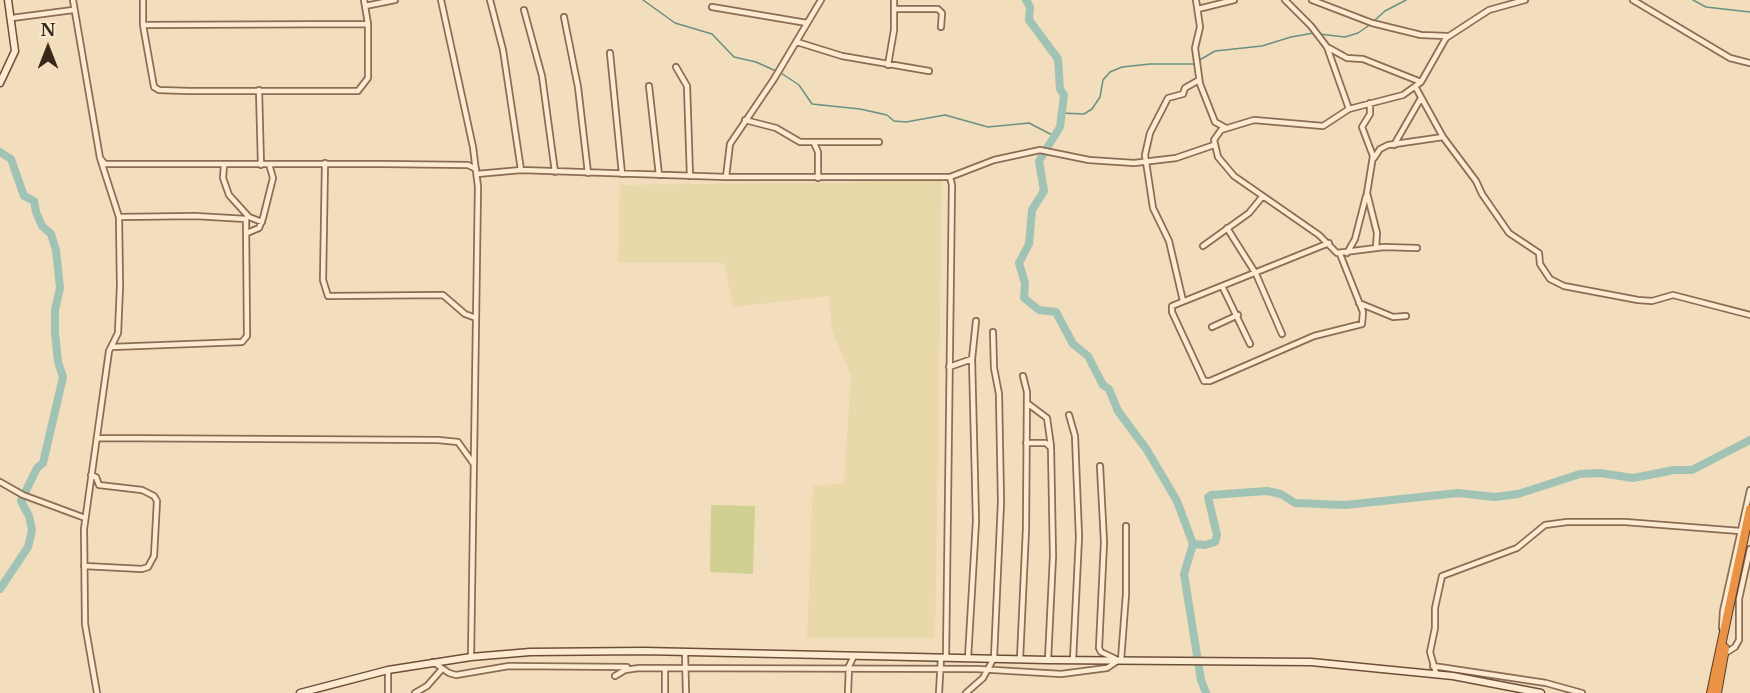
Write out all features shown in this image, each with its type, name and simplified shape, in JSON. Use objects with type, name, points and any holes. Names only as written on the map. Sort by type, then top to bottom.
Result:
[{"type":"highway","points":[[1711,693],[1750,509]]},
{"type":"highway","points":[[1717,693],[1724,654],[1724,632]]},
{"type":"main road","points":[[0,83],[15,51],[8,0]]},
{"type":"main road","points":[[300,693],[388,670],[471,657],[554,652],[1331,663],[1436,673],[1540,693]]},
{"type":"street","points":[[73,0],[100,158],[118,217],[119,325],[117,339],[109,351],[85,518],[85,624],[97,693]]},
{"type":"street","points":[[143,0],[143,25],[156,89],[358,91],[369,78],[368,24],[364,3],[395,0]]},
{"type":"street","points":[[441,0],[477,171],[471,657]]},
{"type":"street","points":[[490,0],[503,50],[521,170]]},
{"type":"street","points":[[726,177],[728,151],[821,0]]},
{"type":"street","points":[[888,65],[895,9],[894,0]]},
{"type":"street","points":[[1196,0],[1199,29],[1195,48],[1199,80],[1215,122],[1214,145],[1218,157],[1234,176],[1329,243],[1340,254],[1364,319],[1362,324],[1290,344],[1207,382],[1201,379],[1172,312],[1172,306],[1223,288],[1329,243]]},
{"type":"street","points":[[1198,9],[1234,0]]},
{"type":"street","points":[[1285,0],[1311,26],[1327,47],[1349,109]]},
{"type":"street","points":[[1312,0],[1356,18],[1410,33],[1449,35]]},
{"type":"street","points":[[1323,5],[1329,0]]},
{"type":"street","points":[[1216,137],[1226,128],[1262,120],[1291,125],[1323,126],[1349,109],[1396,98],[1421,82],[1443,41],[1449,35],[1489,10],[1525,0]]},
{"type":"street","points":[[1633,0],[1730,57],[1750,63]]},
{"type":"street","points":[[712,7],[807,23]]},
{"type":"street","points":[[895,9],[938,9],[942,13],[941,27]]},
{"type":"street","points":[[12,18],[73,10]]},
{"type":"street","points":[[524,10],[542,76],[555,172]]},
{"type":"street","points":[[564,17],[578,87],[588,174]]},
{"type":"street","points":[[143,25],[368,24]]},
{"type":"street","points":[[797,42],[838,55],[929,71]]},
{"type":"street","points":[[1327,47],[1347,58],[1363,59],[1421,82]]},
{"type":"street","points":[[610,53],[622,174]]},
{"type":"street","points":[[676,67],[687,86],[690,176]]},
{"type":"street","points":[[1183,301],[1169,241],[1155,214],[1146,162],[1146,143],[1168,98],[1183,94],[1185,88],[1199,80]]},
{"type":"street","points":[[649,86],[659,175]]},
{"type":"street","points":[[1416,87],[1443,137],[1476,181],[1482,194],[1509,233],[1539,253],[1542,268],[1555,282],[1638,300],[1652,301],[1673,295],[1750,315]]},
{"type":"street","points":[[260,90],[261,165]]},
{"type":"street","points":[[1394,145],[1421,98]]},
{"type":"street","points":[[1347,253],[1355,239],[1373,160],[1373,152],[1362,127],[1370,114],[1370,103]]},
{"type":"street","points":[[745,120],[776,128],[795,141],[879,142]]},
{"type":"street","points":[[1215,122],[1226,128]]},
{"type":"street","points":[[1373,160],[1380,149],[1443,137]]},
{"type":"street","points":[[814,143],[818,152],[818,178]]},
{"type":"street","points":[[100,158],[105,164],[113,166],[324,163],[468,165],[477,171],[521,170],[588,174],[818,178],[950,177],[994,160],[1040,150],[1116,163],[1176,158],[1214,145]]},
{"type":"street","points":[[324,163],[323,280],[328,296],[442,295],[449,298],[459,310],[476,318]]},
{"type":"street","points":[[247,233],[259,228],[262,222],[273,178],[269,164]]},
{"type":"street","points":[[224,165],[223,178],[229,195],[249,217],[262,222]]},
{"type":"street","points":[[939,693],[943,658],[952,185],[950,177]]},
{"type":"street","points":[[1367,193],[1377,233],[1376,248]]},
{"type":"street","points":[[1203,246],[1249,213],[1262,197]]},
{"type":"street","points":[[112,347],[244,341],[247,336],[247,233],[246,219],[243,216],[118,217]]},
{"type":"street","points":[[1227,228],[1256,274],[1282,334]]},
{"type":"street","points":[[1340,254],[1376,248],[1417,248]]},
{"type":"street","points":[[1223,288],[1250,344]]},
{"type":"street","points":[[1359,303],[1387,315],[1406,316]]},
{"type":"street","points":[[1212,327],[1238,315]]},
{"type":"street","points":[[968,658],[976,521],[972,359],[976,321]]},
{"type":"street","points":[[966,693],[977,685],[994,658],[1001,502],[999,394],[994,368],[993,332]]},
{"type":"street","points":[[949,367],[972,359]]},
{"type":"street","points":[[1020,659],[1025,556],[1027,403],[1023,376]]},
{"type":"street","points":[[1027,403],[1047,418],[1051,446],[1053,555],[1048,660]]},
{"type":"street","points":[[1069,415],[1075,436],[1073,451],[1079,537],[1073,660]]},
{"type":"street","points":[[97,438],[438,440],[458,442],[473,463]]},
{"type":"street","points":[[1026,443],[1046,443],[1051,446]]},
{"type":"street","points":[[1100,466],[1104,542],[1099,648],[1101,652],[1120,660]]},
{"type":"street","points":[[84,566],[142,569],[152,563],[154,556],[157,501],[154,496],[142,490],[99,485],[96,477],[91,475]]},
{"type":"street","points":[[0,482],[22,495],[85,518]]},
{"type":"street","points":[[1724,632],[1723,611],[1750,490]]},
{"type":"street","points":[[1436,673],[1430,648],[1442,576],[1517,548],[1545,525],[1567,522],[1625,522],[1740,531]]},
{"type":"street","points":[[1120,660],[1126,594],[1126,526]]},
{"type":"street","points":[[1724,654],[1735,647],[1739,640],[1739,599],[1750,549]]},
{"type":"street","points":[[685,653],[686,693]]},
{"type":"street","points":[[848,693],[848,670],[854,656]]},
{"type":"street","points":[[433,663],[456,675],[509,666],[987,670],[1061,674],[1107,668],[1120,660]]},
{"type":"street","points":[[1433,666],[1546,683],[1582,693]]},
{"type":"street","points":[[615,676],[625,670],[639,668]]},
{"type":"street","points":[[665,668],[665,693]]},
{"type":"street","points":[[415,693],[427,686],[442,669]]},
{"type":"street","points":[[388,670],[388,693]]},
{"type":"shaded area","points":[[942,181],[935,638],[807,638],[813,485],[844,484],[851,375],[832,331],[829,296],[733,307],[724,263],[618,262],[620,185]]},
{"type":"green space","points":[[711,505],[755,506],[753,574],[710,572]]},
{"type":"waterway","points":[[643,0],[675,23],[712,34],[734,57],[756,62],[776,71]]},
{"type":"waterway","points":[[1026,0],[1030,7],[1029,20],[1058,59],[1060,89],[1064,95],[1060,127],[1039,161],[1044,191],[1032,210],[1029,244],[1019,263],[1025,283],[1024,298],[1039,310],[1056,312],[1073,344],[1088,356],[1103,385],[1109,389],[1118,411],[1147,450],[1177,501],[1193,544],[1184,574],[1201,680],[1206,693]]},
{"type":"waterway","points":[[1374,21],[1385,11],[1406,0]]},
{"type":"waterway","points":[[1693,0],[1706,7],[1750,12]]},
{"type":"waterway","points":[[1319,34],[1345,37],[1358,33],[1371,24]]},
{"type":"waterway","points":[[1198,61],[1215,51],[1262,46],[1314,33]]},
{"type":"waterway","points":[[1061,113],[1084,114],[1092,109],[1100,97],[1103,80],[1110,72],[1122,67],[1150,64],[1194,64]]},
{"type":"waterway","points":[[781,73],[799,85],[812,104],[860,109],[887,115],[894,121],[906,122],[945,115],[988,127],[1029,123],[1054,136]]},
{"type":"waterway","points":[[0,152],[11,159],[24,196],[34,201],[42,226],[51,234],[56,250],[60,288],[55,310],[55,333],[58,362],[63,377],[43,463],[37,468],[21,501],[29,516],[32,530],[28,547],[0,589]]},
{"type":"waterway","points":[[1193,544],[1205,545],[1215,542],[1217,535],[1208,497],[1211,495],[1267,491],[1281,494],[1295,503],[1345,505],[1458,493],[1495,497],[1518,494],[1580,474],[1600,473],[1633,478],[1674,470],[1692,470],[1750,440]]}]
